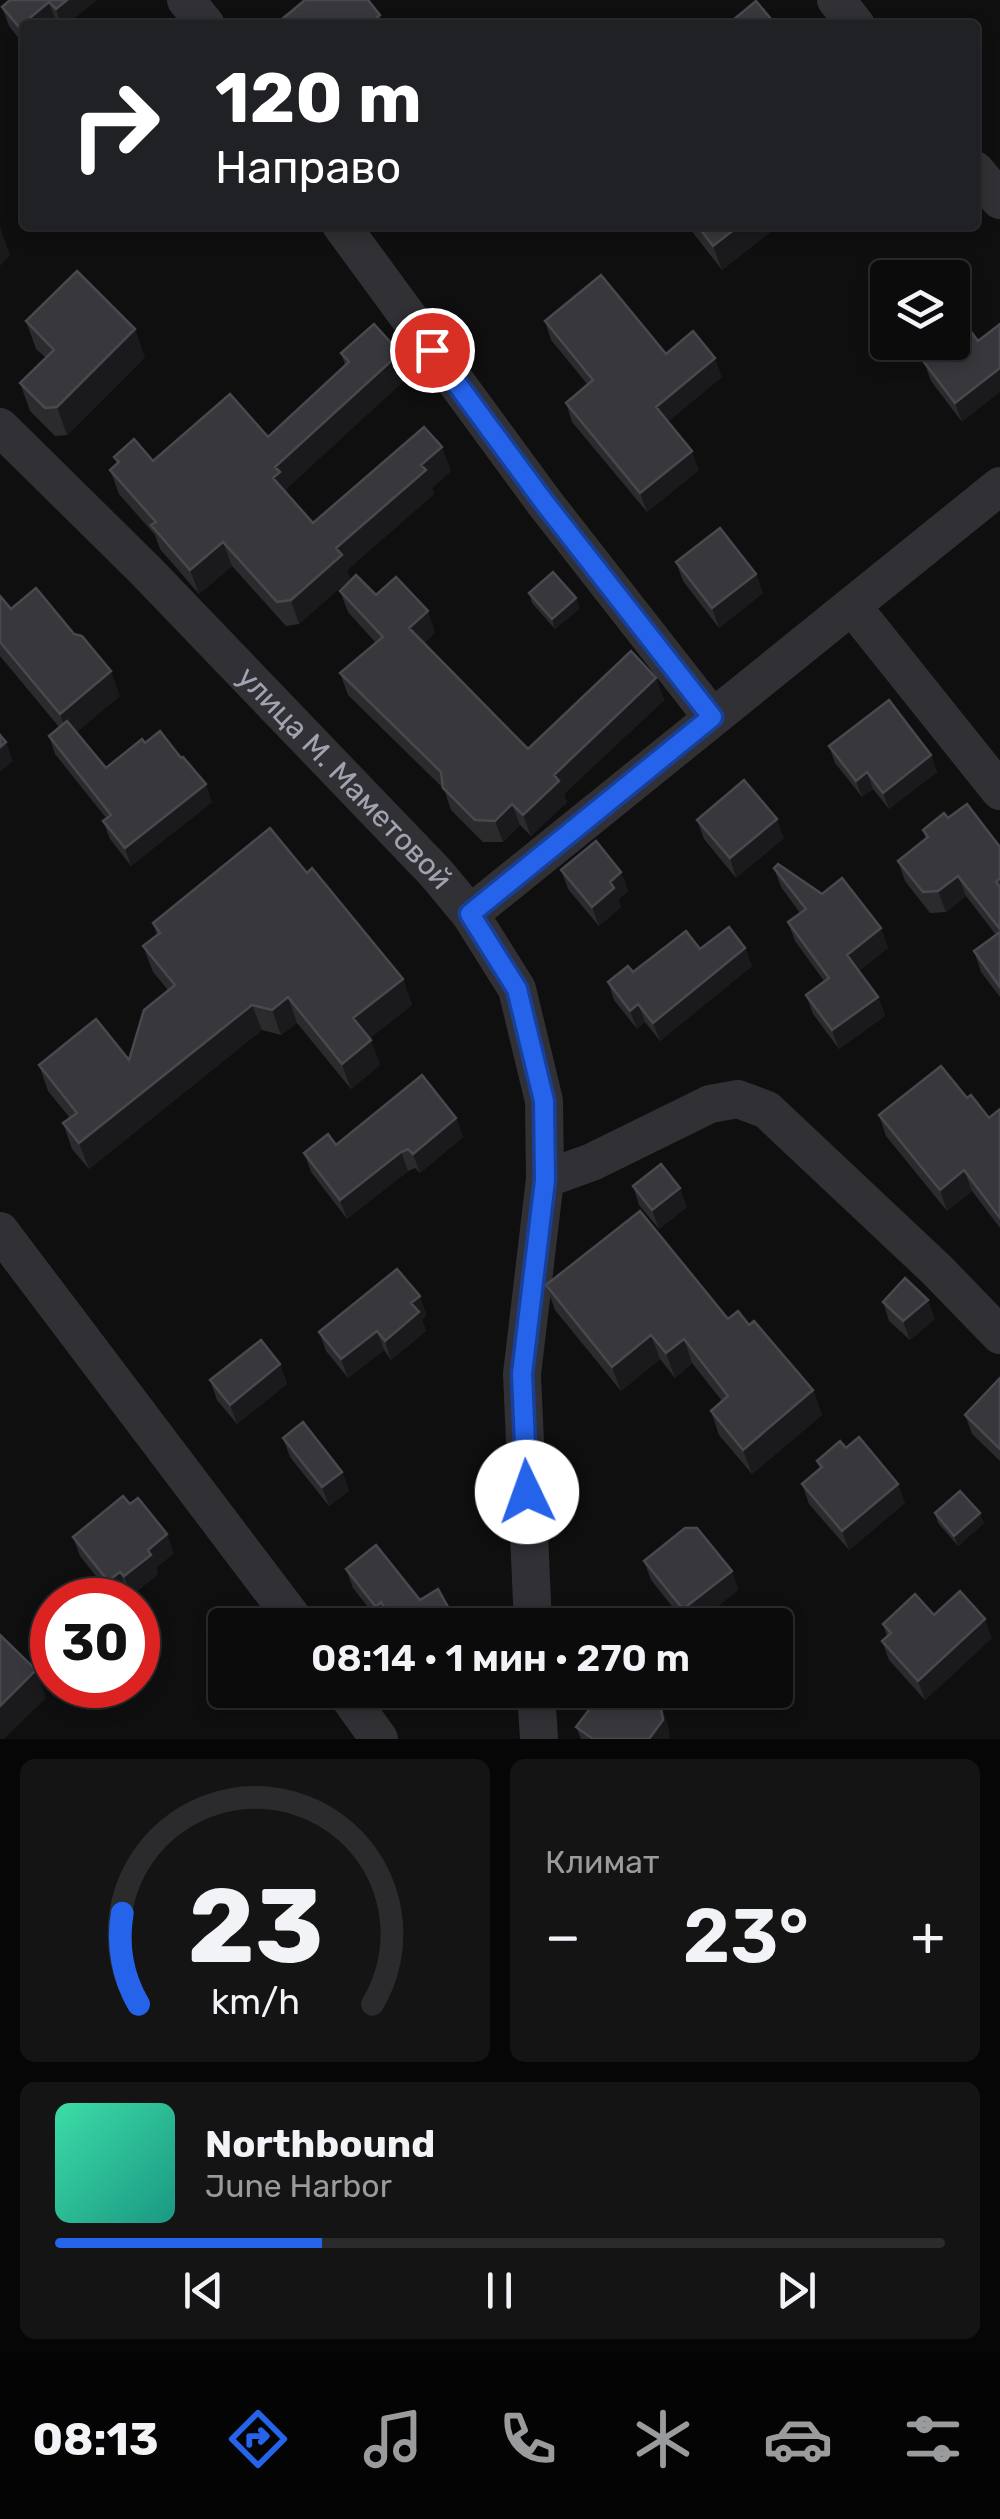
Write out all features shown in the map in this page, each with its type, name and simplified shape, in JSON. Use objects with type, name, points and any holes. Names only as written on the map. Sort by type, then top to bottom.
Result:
[{"type":"street","points":[[186,0],[202,20]]},
{"type":"street","points":[[836,0],[852,20]]},
{"type":"street","points":[[980,176],[1000,200]]},
{"type":"street","points":[[344,230],[544,502],[712,717]]},
{"type":"street","name":"улица М. Маметовой","points":[[0,427],[146,571],[436,873],[470,914],[517,989],[544,1101],[545,1180],[522,1374],[532,1608]]},
{"type":"street","points":[[470,914],[1000,486]]},
{"type":"street","points":[[852,606],[1000,792]]},
{"type":"street","points":[[545,1180],[592,1162],[710,1104],[738,1099],[767,1110],[1000,1335]]},
{"type":"street","points":[[0,1231],[285,1608]]},
{"type":"street","points":[[357,1708],[379,1739]]},
{"type":"street","points":[[537,1708],[538,1739]]},
{"type":"building","points":[[10,0],[67,0],[56,9],[49,2],[27,20],[20,20],[19,27],[2,7]]},
{"type":"building","points":[[305,0],[368,0],[380,15],[374,20],[281,20]]},
{"type":"building","points":[[756,1],[772,20],[733,20]]},
{"type":"building","points":[[701,230],[734,230],[713,246]]},
{"type":"building","points":[[77,271],[135,329],[57,407],[45,408],[20,383],[54,350],[26,321]]},
{"type":"building","points":[[601,275],[666,354],[693,331],[715,358],[656,407],[692,451],[640,493],[566,403],[593,380],[545,321]]},
{"type":"building","points":[[374,324],[400,353],[275,467],[280,472],[273,478],[313,523],[424,427],[442,447],[421,465],[426,470],[336,548],[342,555],[291,600],[277,602],[223,542],[190,570],[151,525],[156,522],[110,470],[119,462],[114,457],[134,439],[153,461],[230,394],[268,437],[349,362],[341,353]]},
{"type":"building","points":[[1000,324],[1000,368],[955,403],[924,362],[970,360],[970,330],[978,341]]},
{"type":"building","points":[[720,528],[756,574],[712,608],[676,562]]},
{"type":"building","points":[[553,572],[576,598],[552,619],[529,593]]},
{"type":"building","points":[[356,575],[376,595],[396,577],[428,611],[409,628],[528,749],[631,651],[656,678],[554,775],[559,781],[523,815],[512,804],[495,821],[475,820],[443,788],[441,772],[340,673],[383,637],[340,591]]},
{"type":"building","points":[[36,588],[111,671],[60,714],[0,642],[0,596],[11,609]]},
{"type":"building","points":[[889,700],[931,755],[883,793],[867,772],[856,781],[829,746]]},
{"type":"building","points":[[67,721],[106,768],[142,739],[145,743],[160,731],[206,784],[125,848],[103,821],[111,815],[49,736]]},
{"type":"building","points":[[744,780],[777,819],[730,858],[697,820]]},
{"type":"building","points":[[967,804],[1000,847],[1000,878],[996,882],[1000,887],[1000,929],[958,876],[938,891],[923,892],[898,861],[928,837],[923,830],[944,813],[948,818]]},
{"type":"building","points":[[270,828],[307,873],[312,868],[403,979],[353,1018],[371,1040],[342,1064],[288,997],[272,1010],[252,1005],[79,1143],[63,1123],[77,1113],[39,1065],[96,1019],[129,1060],[144,1010],[175,985],[143,946],[160,933],[153,923]]},
{"type":"building","points":[[596,841],[621,872],[610,882],[614,888],[592,907],[561,870]]},
{"type":"building","points":[[778,864],[822,894],[842,878],[881,928],[847,955],[878,997],[832,1030],[806,995],[829,978],[788,922],[806,909],[774,868]]},
{"type":"building","points":[[729,927],[745,948],[653,1023],[638,1004],[630,1011],[608,982],[628,966],[633,972],[686,931],[700,949]]},
{"type":"building","points":[[1000,932],[1000,987],[974,951]]},
{"type":"building","points":[[941,1066],[989,1118],[1000,1109],[1000,1218],[964,1170],[940,1190],[879,1115]]},
{"type":"building","points":[[422,1075],[456,1118],[413,1154],[408,1149],[401,1152],[340,1200],[304,1153],[328,1134],[336,1145]]},
{"type":"building","points":[[661,1164],[680,1188],[652,1210],[633,1186]]},
{"type":"building","points":[[640,1211],[728,1319],[738,1311],[749,1325],[754,1321],[813,1390],[743,1450],[711,1411],[728,1396],[684,1339],[666,1353],[651,1335],[612,1367],[546,1285]]},
{"type":"building","points":[[397,1269],[420,1296],[411,1303],[419,1312],[385,1341],[377,1331],[341,1359],[319,1332]]},
{"type":"building","points":[[905,1278],[928,1300],[903,1321],[883,1302]]},
{"type":"building","points":[[261,1340],[280,1364],[230,1405],[210,1380]]},
{"type":"building","points":[[1000,1378],[1000,1449],[965,1415]]},
{"type":"building","points":[[303,1422],[342,1472],[322,1487],[283,1438]]},
{"type":"building","points":[[859,1437],[898,1484],[842,1531],[802,1484],[822,1467],[817,1461],[840,1441],[846,1448]]},
{"type":"building","points":[[960,1491],[980,1513],[954,1536],[935,1513]]},
{"type":"building","points":[[123,1496],[130,1504],[138,1498],[167,1534],[148,1550],[151,1555],[124,1576],[120,1572],[112,1578],[106,1578],[73,1537]]},
{"type":"building","points":[[685,1528],[697,1528],[732,1571],[682,1608],[644,1561]]},
{"type":"building","points":[[376,1545],[420,1600],[438,1589],[449,1608],[384,1608],[381,1602],[376,1607],[346,1569]]},
{"type":"building","points":[[960,1591],[985,1619],[918,1681],[882,1641],[891,1633],[883,1624],[915,1594],[934,1615]]},
{"type":"building","points":[[0,1635],[30,1664],[30,1676],[0,1706]]},
{"type":"building","points":[[590,1708],[661,1708],[663,1720],[649,1739],[593,1739],[576,1727]]},
{"type":"route","points":[[432,350],[544,502],[712,717],[470,914],[517,989],[544,1101],[545,1180],[522,1374],[527,1492]]}]
